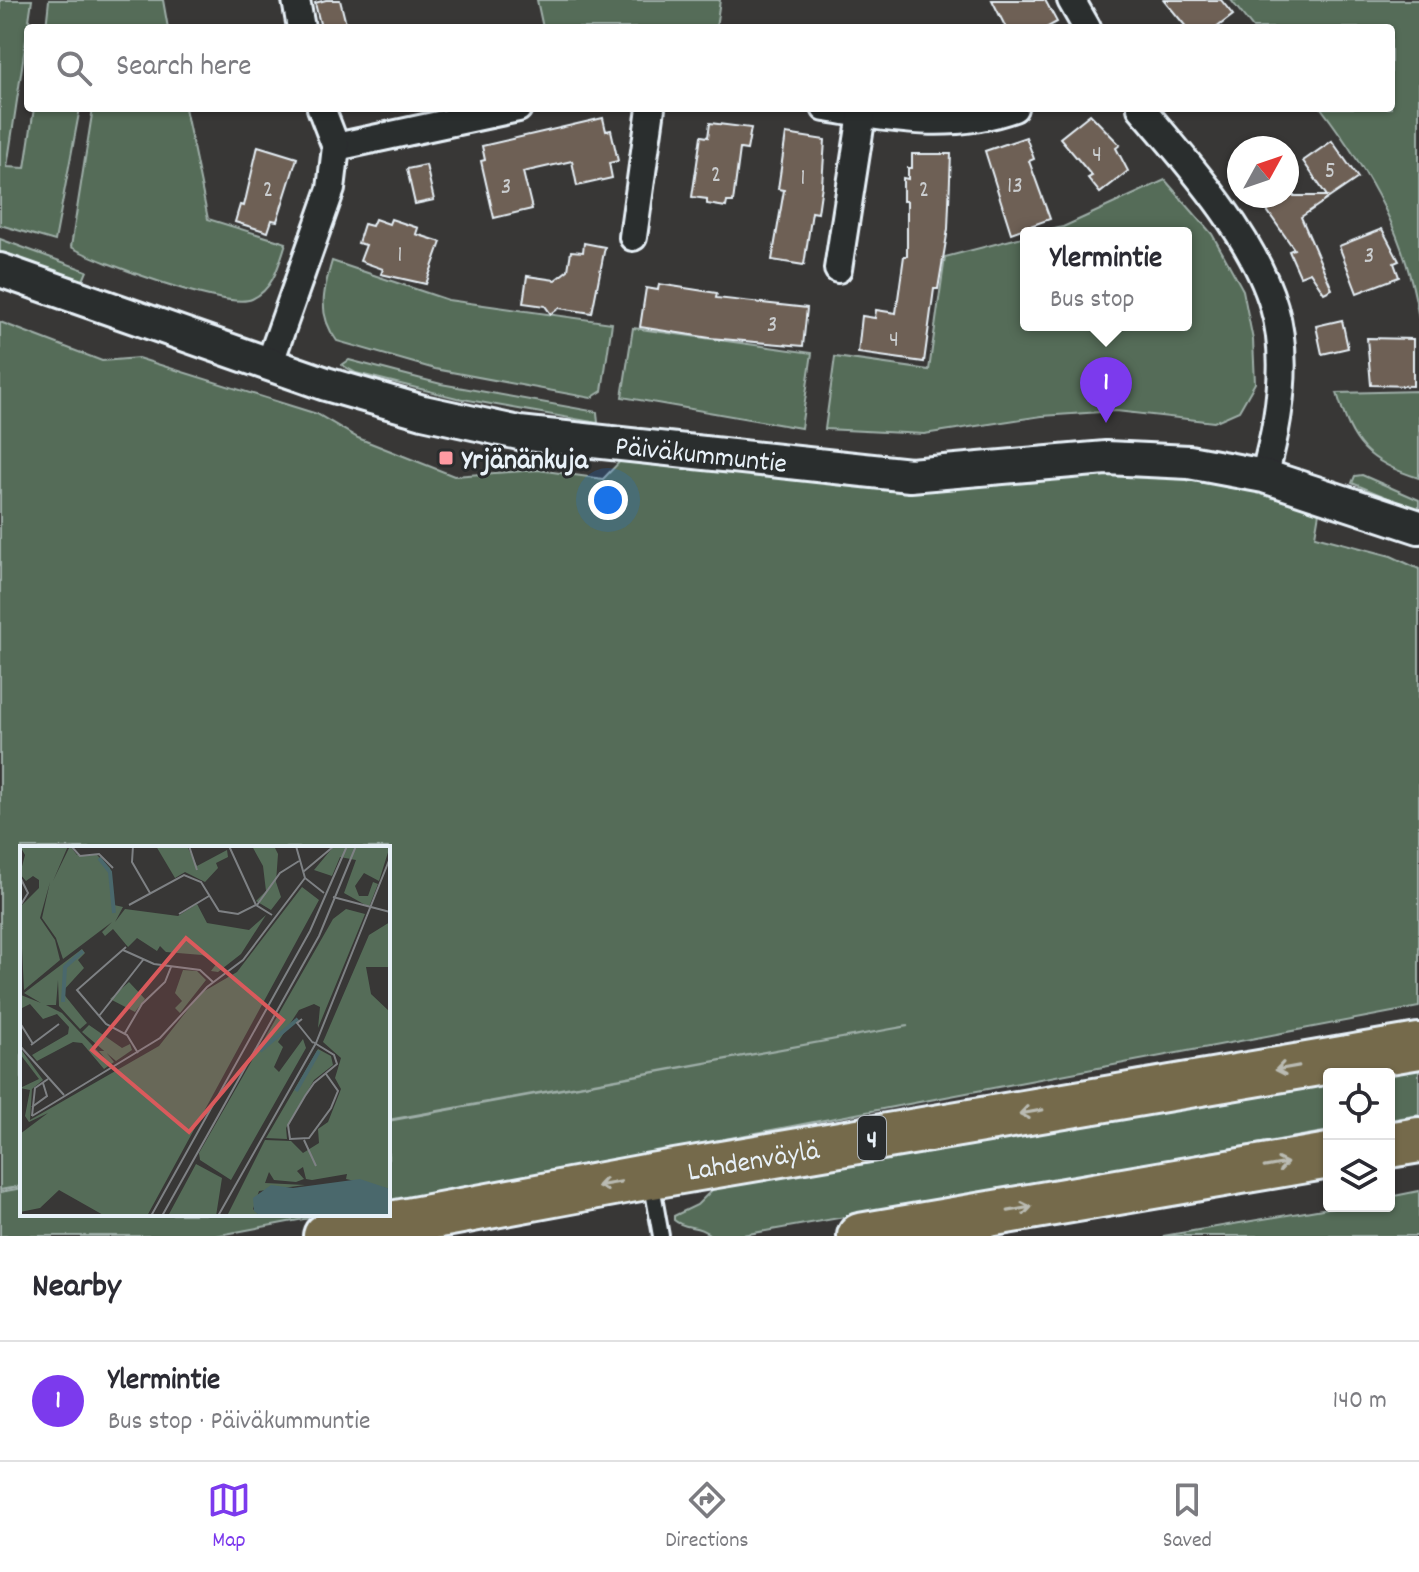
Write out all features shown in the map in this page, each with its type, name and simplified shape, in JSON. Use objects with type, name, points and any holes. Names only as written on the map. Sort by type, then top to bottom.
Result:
[{"type":"highway","name":"Lahdenväylä","points":[[326,1236],[651,1176],[1419,1046]]},
{"type":"highway","points":[[1395,1144],[1419,1140]]},
{"type":"highway","points":[[860,1236],[1323,1157]]},
{"type":"street","points":[[296,0],[300,24]]},
{"type":"street","points":[[1071,0],[1085,24]]},
{"type":"street","points":[[270,362],[331,189],[336,147],[323,112]]},
{"type":"street","points":[[336,147],[499,112]]},
{"type":"street","points":[[633,237],[650,112]]},
{"type":"street","points":[[850,112],[963,122],[999,112]]},
{"type":"street","points":[[1144,112],[1246,245],[1274,307],[1281,376],[1276,434],[1264,476]]},
{"type":"street","points":[[838,269],[862,114]]},
{"type":"street","name":"Päiväkummuntie","points":[[0,270],[270,362],[307,378],[423,412],[519,433],[633,448],[910,475],[1106,458],[1189,462],[1264,476],[1419,527]]},
{"type":"lane","points":[[651,1176],[661,1236]]},
{"type":"green space","points":[[0,0],[32,0],[28,24],[24,24],[24,53],[7,167],[25,168],[33,112],[79,112],[55,241],[0,225]]},
{"type":"green space","points":[[49,0],[163,0],[167,24],[46,24]]},
{"type":"green space","points":[[537,0],[720,0],[717,24],[542,24]]},
{"type":"green space","points":[[1231,0],[1419,0],[1419,319],[1406,261],[1396,233],[1370,182],[1324,112],[1395,112],[1395,24],[1250,24]]},
{"type":"green space","points":[[92,112],[186,112],[208,219],[286,243],[275,275],[266,289],[252,299],[238,301],[191,291],[134,273],[71,247]]},
{"type":"green space","points":[[1165,180],[1212,234],[1243,290],[1253,340],[1255,383],[1239,411],[1214,422],[1116,411],[1042,416],[924,434],[825,429],[835,357],[929,370],[945,257],[1020,238],[1020,331],[1192,331],[1192,227],[1063,227]]},
{"type":"green space","points":[[0,239],[87,271],[82,283],[0,258]]},
{"type":"green space","points":[[332,261],[448,300],[612,323],[602,391],[591,398],[435,369],[337,341],[324,312],[326,282]]},
{"type":"green space","points":[[0,322],[102,361],[138,358],[317,414],[358,438],[454,476],[538,470],[603,479],[633,448],[910,475],[1106,458],[1322,495],[1315,536],[1391,556],[1419,569],[1419,1007],[390,1203],[390,1121],[908,1026],[390,1120],[390,846],[20,846],[20,1186],[0,1190]]},
{"type":"green space","points":[[633,328],[812,353],[801,428],[622,397]]},
{"type":"green space","points":[[349,360],[441,384],[597,412],[598,423],[457,398],[356,373],[342,365]]},
{"type":"green space","points":[[1419,391],[1419,478],[1386,465],[1364,449],[1349,426],[1337,393]]},
{"type":"green space","points":[[1362,475],[1419,500],[1419,511],[1352,483],[1355,476]]},
{"type":"green space","points":[[1419,1065],[1419,1115],[1395,1119],[1395,1069]]},
{"type":"green space","points":[[1323,1082],[1323,1132],[737,1236],[711,1236],[674,1220],[674,1216],[697,1205],[715,1187]]},
{"type":"green space","points":[[20,1188],[20,1216],[320,1216],[215,1236],[0,1236],[0,1192]]},
{"type":"green space","points":[[1419,1191],[1419,1236],[1163,1236],[1323,1209],[1323,1212],[1395,1212],[1395,1196]]},
{"type":"building","points":[[340,0],[346,24],[320,24],[315,3]]},
{"type":"building","points":[[992,0],[1045,0],[1057,22],[1053,24],[1004,24]]},
{"type":"building","points":[[1164,0],[1221,0],[1233,15],[1221,24],[1184,24]]},
{"type":"building","points":[[1090,114],[1120,145],[1116,148],[1128,171],[1100,193],[1088,178],[1092,176],[1060,138]]},
{"type":"building","points":[[603,118],[606,131],[611,130],[618,161],[609,163],[612,178],[577,186],[572,161],[523,172],[532,209],[494,218],[481,161],[485,160],[482,146]]},
{"type":"building","points":[[710,123],[751,128],[747,150],[740,149],[733,202],[727,202],[726,207],[707,204],[707,199],[692,197],[701,136],[708,137]]},
{"type":"building","points":[[786,134],[825,140],[818,213],[812,212],[804,265],[772,260],[784,190],[778,189]]},
{"type":"building","points":[[1026,137],[1034,159],[1029,161],[1050,219],[1020,227],[1011,233],[985,151]]},
{"type":"building","points":[[1332,141],[1358,178],[1301,217],[1332,289],[1324,293],[1310,272],[1300,276],[1289,251],[1294,249],[1266,209],[1299,208],[1299,196],[1327,196],[1303,161]]},
{"type":"building","points":[[258,146],[297,158],[277,221],[272,220],[268,232],[235,222],[240,205],[244,206]]},
{"type":"building","points":[[912,154],[951,154],[948,229],[938,289],[934,289],[924,362],[858,353],[862,316],[875,318],[876,310],[896,313],[904,256],[907,256],[907,201],[903,201],[903,178],[908,179]]},
{"type":"building","points":[[426,165],[434,200],[415,204],[407,169]]},
{"type":"building","points":[[375,219],[389,224],[391,219],[418,228],[416,234],[441,242],[426,284],[381,274],[383,269],[360,261],[366,245],[358,243],[364,224],[372,226]]},
{"type":"building","points":[[1382,229],[1399,261],[1394,263],[1399,277],[1357,293],[1339,246]]},
{"type":"building","points":[[584,243],[605,247],[592,313],[559,308],[551,314],[545,306],[523,303],[527,276],[555,280],[568,270],[571,251],[583,252]]},
{"type":"building","points":[[659,284],[717,293],[716,298],[807,308],[803,346],[710,338],[640,327],[646,288],[658,290]]},
{"type":"building","points":[[1342,320],[1348,348],[1322,354],[1316,326]]},
{"type":"building","points":[[1367,338],[1413,339],[1413,386],[1371,385]]},
{"type":"place","name":"Ylermintie","points":[[1106,423]]},
{"type":"place","name":"Yrjänänkuja","points":[[446,458]]}]
